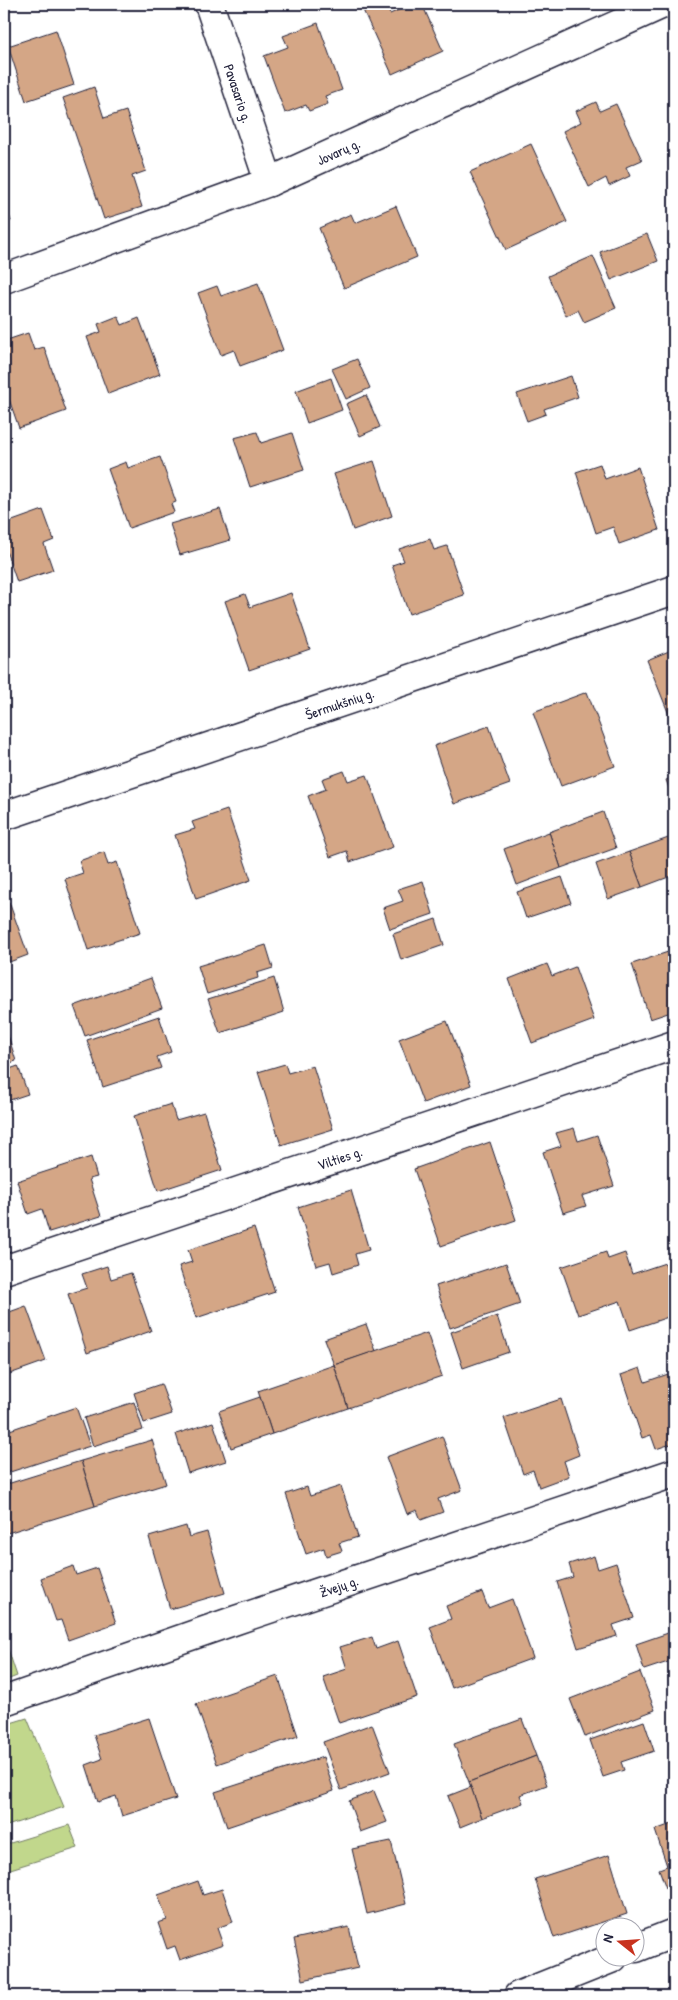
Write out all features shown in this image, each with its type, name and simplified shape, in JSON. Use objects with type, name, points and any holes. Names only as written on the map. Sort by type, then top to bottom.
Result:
[{"type":"street","name":"Pavasario g.","points":[[209,4],[269,182]]},
{"type":"street","name":"Jovarų g.","points":[[4,279],[269,182],[663,4]]},
{"type":"street","name":"Šermukšnių g.","points":[[4,816],[674,590]]},
{"type":"street","name":"Vilties g.","points":[[4,1270],[674,1044]]},
{"type":"street","name":"Žvejų g.","points":[[4,1701],[236,1620],[674,1474]]},
{"type":"street","points":[[646,1944],[674,1933]]},
{"type":"street","points":[[518,1996],[596,1965]]},
{"type":"green space","points":[[4,1637],[17,1676],[4,1681]]},
{"type":"green space","points":[[27,1718],[64,1807],[4,1827],[4,1725]]},
{"type":"green space","points":[[69,1825],[78,1848],[4,1871],[4,1845]]},
{"type":"building","points":[[377,4],[385,4],[390,14],[412,4],[422,4],[443,51],[392,74],[363,10]]},
{"type":"building","points":[[318,23],[342,90],[325,96],[328,104],[309,111],[306,105],[285,113],[264,56],[288,47],[283,36]]},
{"type":"building","points":[[56,30],[74,85],[26,101],[8,46]]},
{"type":"building","points":[[94,87],[104,118],[126,111],[146,171],[132,176],[142,207],[104,219],[63,98]]},
{"type":"building","points":[[596,102],[600,111],[616,104],[642,160],[626,167],[630,176],[609,186],[606,178],[589,187],[563,131],[581,122],[576,111]]},
{"type":"building","points":[[531,144],[567,222],[506,250],[470,172]]},
{"type":"building","points":[[4,200],[11,221],[4,223]]},
{"type":"building","points":[[396,206],[417,257],[344,288],[319,228],[351,214],[355,223]]},
{"type":"building","points":[[647,234],[658,261],[611,280],[600,252]]},
{"type":"building","points":[[593,256],[616,308],[584,322],[578,310],[566,316],[548,276]]},
{"type":"building","points":[[258,283],[283,350],[240,366],[234,350],[221,355],[198,293],[217,286],[221,296]]},
{"type":"building","points":[[118,316],[122,325],[139,318],[160,374],[108,394],[87,337],[101,332],[98,324]]},
{"type":"building","points":[[28,333],[34,350],[44,347],[66,411],[19,428],[4,385],[4,341]]},
{"type":"building","points":[[357,359],[370,388],[346,399],[332,369]]},
{"type":"building","points":[[571,376],[578,397],[544,409],[546,414],[527,421],[517,394]]},
{"type":"building","points":[[331,378],[342,410],[307,423],[296,391]]},
{"type":"building","points":[[366,395],[380,427],[360,436],[346,404]]},
{"type":"building","points":[[257,432],[261,443],[292,433],[304,470],[250,487],[234,438]]},
{"type":"building","points":[[160,457],[176,502],[171,504],[174,512],[129,528],[108,469],[126,462],[128,468]]},
{"type":"building","points":[[374,461],[392,516],[353,530],[334,474]]},
{"type":"building","points":[[600,464],[605,479],[638,467],[659,530],[619,544],[613,527],[596,533],[576,472]]},
{"type":"building","points":[[220,509],[230,540],[180,555],[170,524]]},
{"type":"building","points":[[43,510],[54,540],[44,544],[53,570],[17,582],[4,545],[4,524]]},
{"type":"building","points":[[430,539],[434,550],[447,546],[464,595],[409,614],[392,565],[404,561],[399,549]]},
{"type":"building","points":[[291,593],[310,649],[249,670],[225,601],[245,594],[250,607]]},
{"type":"building","points":[[674,649],[674,721],[672,722],[647,660]]},
{"type":"building","points":[[587,692],[615,766],[561,786],[533,712]]},
{"type":"building","points":[[489,726],[510,784],[454,804],[434,746]]},
{"type":"building","points":[[344,771],[348,781],[367,775],[393,847],[350,862],[347,851],[330,857],[308,796],[326,789],[322,779]]},
{"type":"building","points":[[674,777],[674,802],[666,780]]},
{"type":"building","points":[[227,810],[251,880],[196,899],[175,835],[195,829],[192,822]]},
{"type":"building","points":[[603,812],[616,848],[561,868],[549,832]]},
{"type":"building","points":[[549,832],[561,868],[517,885],[504,849]]},
{"type":"building","points":[[674,836],[674,875],[642,887],[629,852]]},
{"type":"building","points":[[104,852],[108,865],[117,862],[140,933],[88,950],[65,879],[83,873],[79,861]]},
{"type":"building","points":[[629,852],[642,887],[608,899],[596,864]]},
{"type":"building","points":[[562,877],[571,903],[526,918],[517,892]]},
{"type":"building","points":[[423,881],[433,914],[390,929],[383,908],[403,901],[398,889]]},
{"type":"building","points":[[9,902],[28,955],[4,964],[4,904]]},
{"type":"building","points":[[436,919],[444,945],[401,960],[393,934]]},
{"type":"building","points":[[266,945],[273,968],[257,973],[258,978],[207,994],[198,966]]},
{"type":"building","points":[[674,950],[674,1011],[650,1019],[632,964]]},
{"type":"building","points":[[547,964],[552,976],[575,967],[594,1020],[532,1043],[509,979]]},
{"type":"building","points":[[151,978],[162,1008],[85,1036],[74,1006]]},
{"type":"building","points":[[274,978],[284,1012],[220,1033],[208,999]]},
{"type":"building","points":[[159,1016],[171,1052],[157,1057],[161,1068],[103,1087],[87,1040]]},
{"type":"building","points":[[447,1021],[471,1085],[423,1103],[399,1039]]},
{"type":"building","points":[[8,1035],[16,1061],[4,1065],[4,1037]]},
{"type":"building","points":[[285,1064],[288,1073],[313,1066],[333,1129],[281,1145],[258,1072]]},
{"type":"building","points":[[18,1066],[28,1094],[4,1102],[4,1071]]},
{"type":"building","points":[[171,1104],[176,1120],[204,1112],[222,1170],[158,1191],[134,1116]]},
{"type":"building","points":[[574,1128],[578,1141],[597,1135],[614,1186],[582,1196],[586,1206],[563,1213],[543,1152],[561,1146],[556,1133]]},
{"type":"building","points":[[490,1142],[516,1220],[441,1246],[414,1169]]},
{"type":"building","points":[[91,1157],[97,1177],[89,1179],[101,1216],[49,1232],[42,1209],[28,1214],[17,1181]]},
{"type":"building","points":[[351,1190],[369,1250],[355,1254],[358,1265],[333,1273],[330,1262],[316,1266],[298,1207]]},
{"type":"building","points":[[254,1228],[275,1292],[196,1318],[179,1266],[192,1262],[188,1250]]},
{"type":"building","points":[[606,1252],[608,1259],[625,1253],[632,1274],[665,1263],[674,1292],[674,1315],[630,1330],[620,1301],[578,1315],[561,1267]]},
{"type":"building","points":[[506,1263],[520,1304],[450,1328],[436,1286]]},
{"type":"building","points":[[107,1266],[111,1279],[131,1273],[151,1331],[87,1353],[68,1294],[87,1288],[82,1274]]},
{"type":"building","points":[[26,1306],[46,1361],[4,1376],[4,1314]]},
{"type":"building","points":[[497,1316],[509,1352],[463,1368],[451,1332]]},
{"type":"building","points":[[366,1324],[376,1351],[334,1365],[324,1339]]},
{"type":"building","points":[[427,1333],[442,1376],[348,1408],[334,1365]]},
{"type":"building","points":[[334,1365],[348,1408],[272,1434],[258,1391]]},
{"type":"building","points":[[640,1368],[645,1382],[674,1372],[674,1443],[656,1449],[651,1435],[642,1438],[621,1375]]},
{"type":"building","points":[[161,1384],[172,1414],[144,1423],[134,1393]]},
{"type":"building","points":[[260,1397],[272,1434],[231,1448],[219,1411]]},
{"type":"building","points":[[561,1399],[579,1455],[564,1461],[569,1476],[539,1487],[533,1470],[523,1474],[504,1418]]},
{"type":"building","points":[[134,1402],[143,1430],[93,1446],[84,1418]]},
{"type":"building","points":[[76,1407],[90,1446],[4,1474],[4,1432]]},
{"type":"building","points":[[213,1422],[226,1461],[188,1473],[176,1434]]},
{"type":"building","points":[[442,1436],[462,1490],[438,1499],[443,1512],[421,1520],[417,1510],[407,1514],[386,1457]]},
{"type":"building","points":[[152,1440],[166,1484],[95,1506],[81,1461]]},
{"type":"building","points":[[81,1461],[95,1506],[4,1534],[4,1485]]},
{"type":"building","points":[[341,1486],[358,1537],[339,1543],[342,1551],[326,1556],[324,1548],[306,1554],[286,1494],[307,1487],[310,1496]]},
{"type":"building","points":[[186,1526],[189,1537],[207,1532],[225,1593],[170,1609],[149,1537]]},
{"type":"building","points":[[594,1556],[598,1569],[616,1563],[634,1618],[613,1625],[617,1636],[578,1648],[557,1582],[573,1577],[569,1564]]},
{"type":"building","points":[[73,1566],[76,1575],[97,1568],[116,1623],[68,1640],[61,1620],[56,1621],[41,1578]]},
{"type":"building","points":[[482,1592],[488,1608],[512,1599],[533,1658],[452,1688],[430,1627],[451,1619],[446,1606]]},
{"type":"building","points":[[674,1631],[674,1660],[644,1670],[636,1644]]},
{"type":"building","points":[[372,1637],[376,1649],[398,1641],[417,1697],[339,1723],[323,1677],[347,1669],[340,1647]]},
{"type":"building","points":[[640,1672],[655,1710],[585,1737],[570,1699]]},
{"type":"building","points":[[278,1676],[298,1736],[217,1764],[196,1704]]},
{"type":"building","points":[[149,1718],[176,1799],[122,1816],[116,1796],[98,1802],[86,1765],[102,1759],[94,1735]]},
{"type":"building","points":[[522,1719],[536,1756],[469,1782],[454,1744]]},
{"type":"building","points":[[644,1721],[654,1751],[621,1762],[624,1770],[603,1777],[590,1740]]},
{"type":"building","points":[[372,1724],[390,1772],[341,1790],[323,1742]]},
{"type":"building","points":[[536,1756],[547,1785],[520,1795],[523,1803],[482,1818],[469,1782]]},
{"type":"building","points":[[323,1757],[334,1791],[227,1827],[215,1792]]},
{"type":"building","points":[[471,1787],[482,1818],[460,1827],[448,1796]]},
{"type":"building","points":[[374,1791],[387,1822],[360,1832],[349,1801]]},
{"type":"building","points":[[674,1823],[674,1898],[670,1899],[659,1869],[667,1866],[655,1830]]},
{"type":"building","points":[[391,1841],[406,1904],[367,1914],[352,1849]]},
{"type":"building","points":[[609,1855],[627,1914],[615,1918],[596,1918],[596,1924],[554,1938],[535,1879]]},
{"type":"building","points":[[198,1881],[203,1895],[222,1889],[233,1922],[217,1928],[223,1945],[180,1960],[175,1946],[167,1949],[158,1923],[167,1920],[158,1895]]},
{"type":"building","points":[[349,1927],[358,1968],[303,1980],[294,1939]]}]
